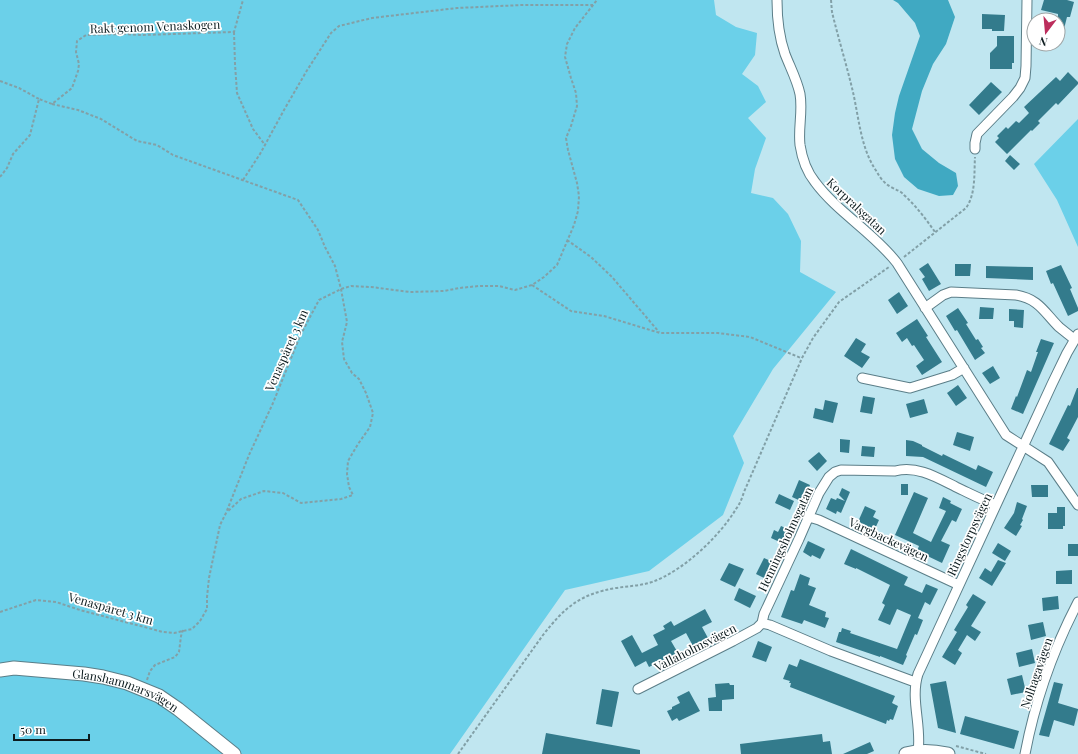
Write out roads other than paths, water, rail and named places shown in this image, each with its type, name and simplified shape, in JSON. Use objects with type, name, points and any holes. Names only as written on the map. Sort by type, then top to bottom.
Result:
[{"type":"street","name":"Korpralsgatan","points":[[777,0],[782,42],[800,92],[800,146],[809,172],[814,181],[828,198],[883,247],[925,308],[1006,435],[1023,446]]},
{"type":"street","points":[[975,149],[977,134],[1013,98],[1025,78],[1027,0]]},
{"type":"street","points":[[925,308],[943,295],[951,292],[1016,295],[1031,299],[1038,304],[1060,328],[1076,336]]},
{"type":"street","name":"Ringstorpsvägen","points":[[912,753],[919,742],[915,699],[915,682],[918,674],[1023,446],[1076,336]]},
{"type":"street","points":[[862,378],[910,388],[952,375],[964,368]]},
{"type":"street","points":[[1023,446],[1048,462],[1078,505]]},
{"type":"street","name":"Henningsholmsgatan","points":[[762,623],[764,614],[819,493],[829,477],[835,472],[849,469],[895,471],[901,469],[928,473],[996,505]]},
{"type":"street","name":"Vargbackevägen","points":[[809,517],[819,520],[959,585]]},
{"type":"street","name":"Nolhagavägen","points":[[1025,754],[1033,720],[1050,663],[1078,602]]},
{"type":"street","points":[[762,623],[831,651],[915,682]]},
{"type":"street","name":"Vallaholmsvägen","points":[[638,689],[758,628],[762,623]]},
{"type":"street","name":"Glanshammarsvägen","points":[[0,670],[14,668],[84,674],[126,683],[159,696],[178,709],[234,754]]},
{"type":"street","points":[[912,753],[932,751],[948,754]]}]
